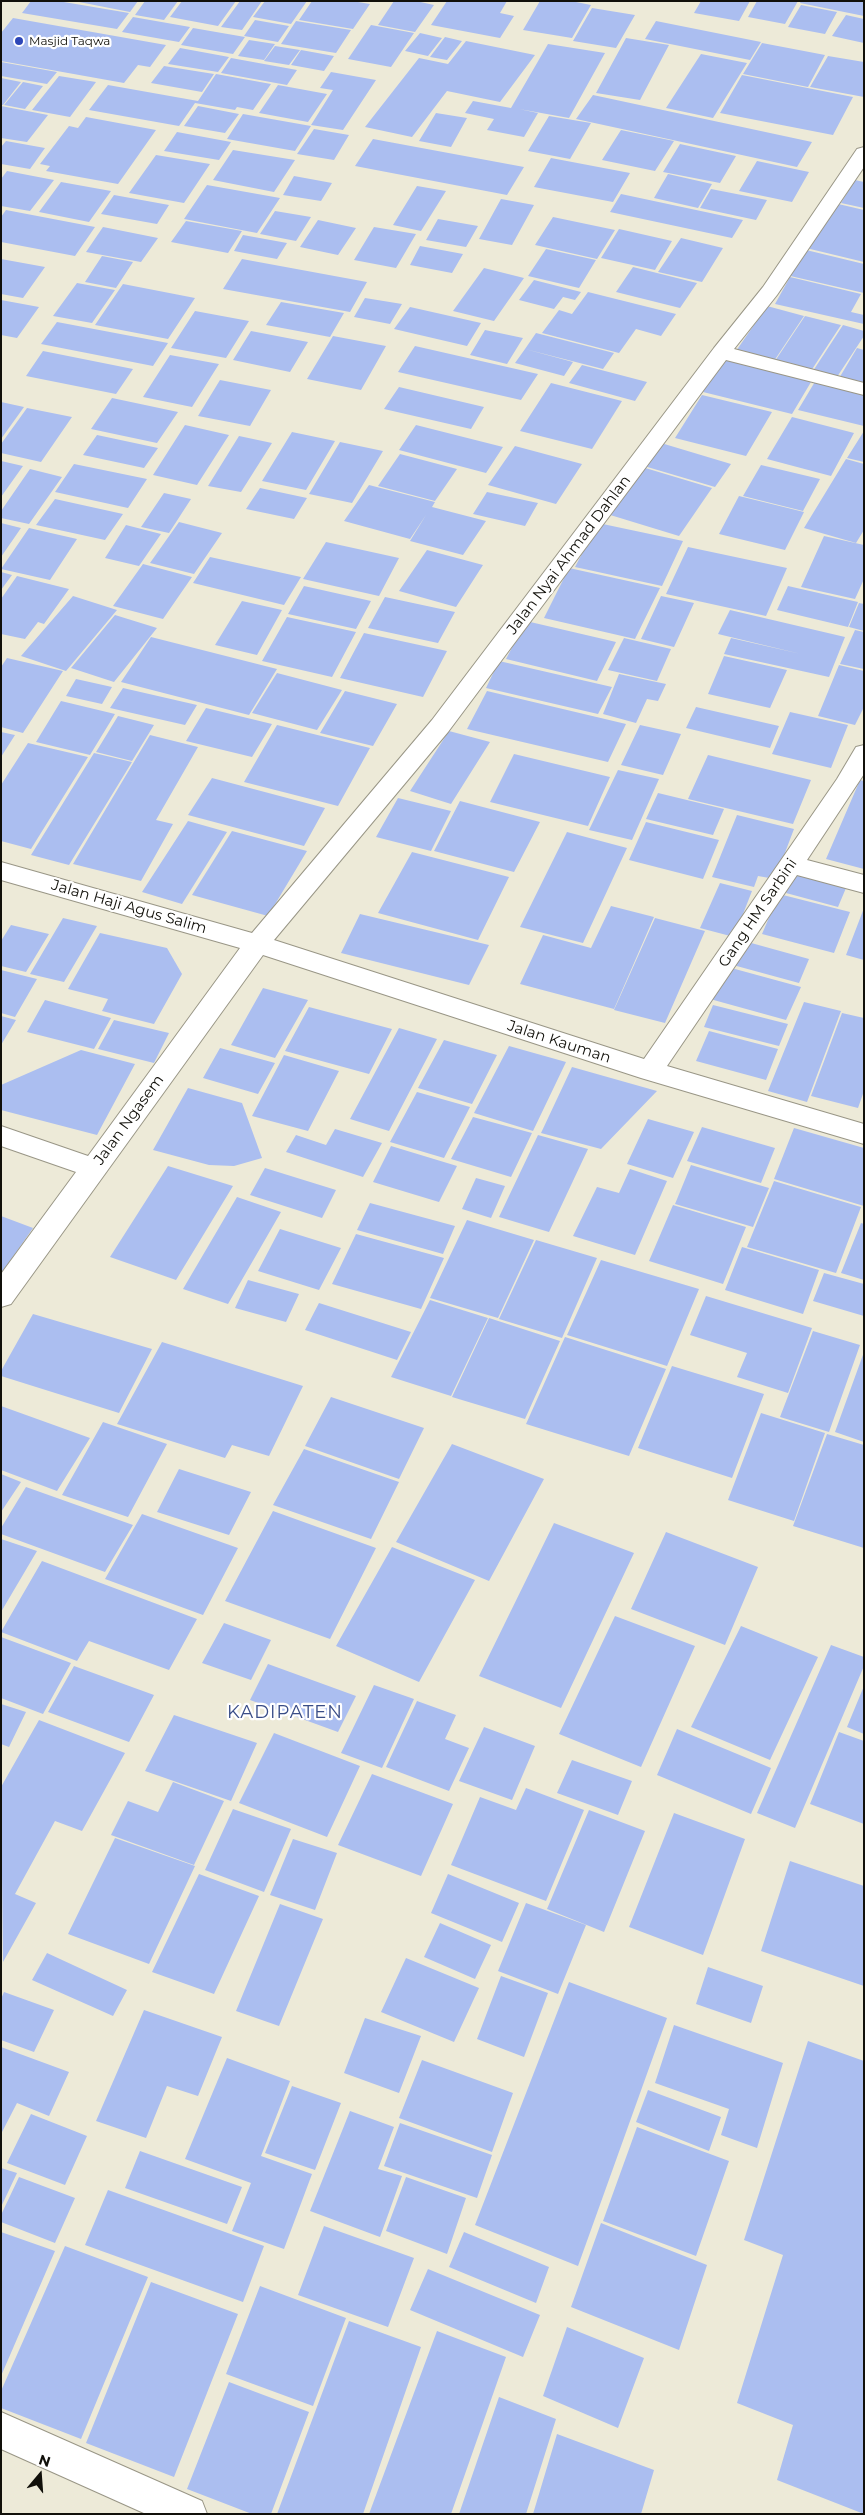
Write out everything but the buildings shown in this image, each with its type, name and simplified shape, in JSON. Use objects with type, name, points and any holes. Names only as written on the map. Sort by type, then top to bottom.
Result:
[{"type":"street","name":"Jalan Nyai Ahmad Dahlan","points":[[257,944],[440,726],[721,352],[770,291],[864,153]]},
{"type":"street","points":[[721,352],[864,389]]},
{"type":"street","name":"Gang HM Sarbini","points":[[650,1071],[846,784],[864,753]]},
{"type":"street","points":[[791,865],[864,884]]},
{"type":"street","name":"Jalan Haji Agus Salim","points":[[1,871],[257,944]]},
{"type":"street","name":"Jalan Kauman","points":[[257,944],[650,1071],[864,1134]]},
{"type":"street","name":"Jalan Ngasem","points":[[1,1296],[257,944]]},
{"type":"street","points":[[1,1136],[94,1168]]},
{"type":"street","points":[[1,2430],[189,2514]]},
{"type":"place","name":"Masjid Taqwa","points":[[19,41]]},
{"type":"district","name":"KADIPATEN","points":[[285,1713]]}]
